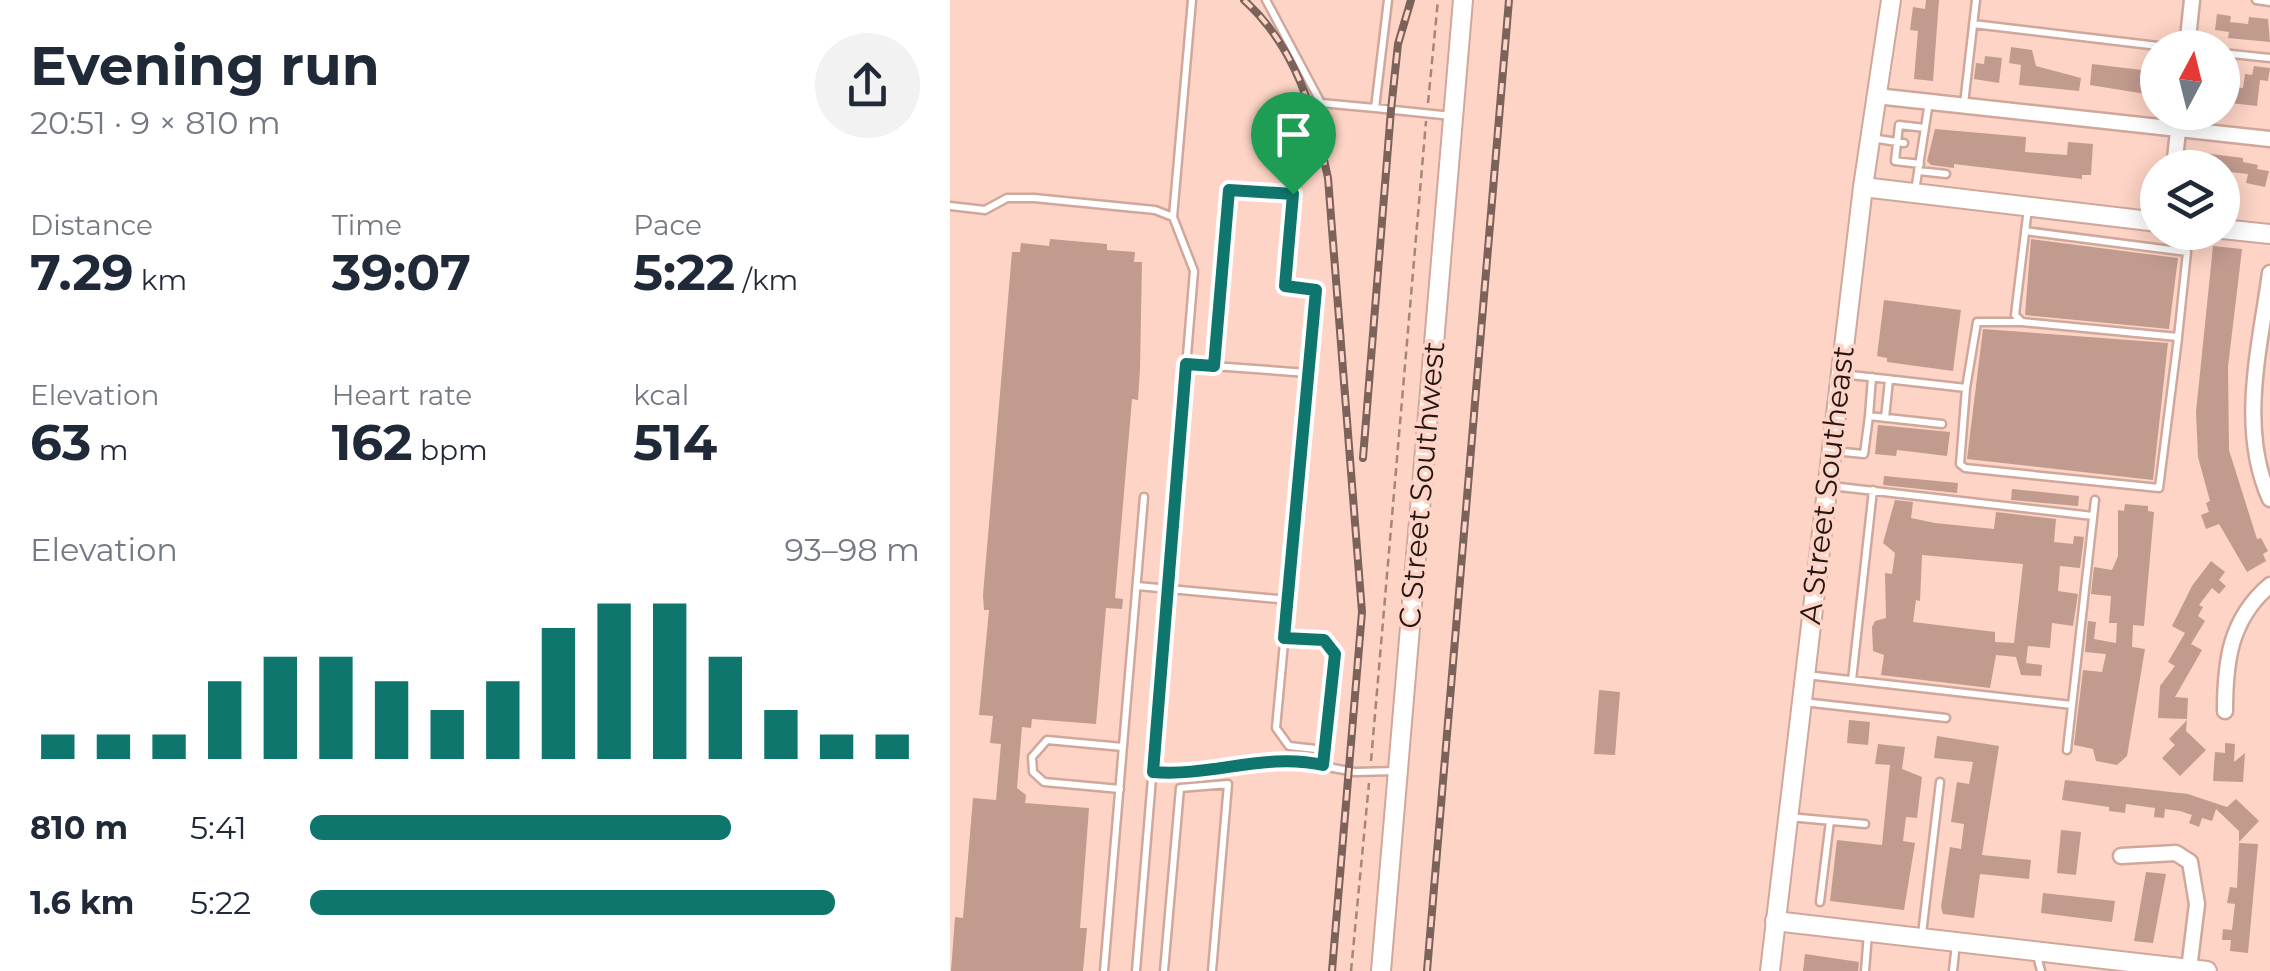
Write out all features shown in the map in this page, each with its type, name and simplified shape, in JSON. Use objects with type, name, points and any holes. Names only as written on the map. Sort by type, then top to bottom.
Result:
[{"type":"main road","name":"C Street Southwest","points":[[1382,971],[1463,0]]},
{"type":"main road","name":"A Street Southeast","points":[[1770,971],[1863,187],[1891,0]]},
{"type":"main road","points":[[1863,187],[2140,220]]},
{"type":"main road","points":[[2240,231],[2270,234]]},
{"type":"main road","points":[[1775,922],[2035,951],[2124,966],[2198,970]]},
{"type":"street","points":[[2189,30],[2192,0]]},
{"type":"street","points":[[1876,96],[2140,125]]},
{"type":"street","points":[[2188,130],[2270,138]]},
{"type":"street","points":[[2270,272],[2263,380],[2253,437],[2270,499]]},
{"type":"street","points":[[2225,711],[2228,656],[2235,629],[2246,609],[2270,585]]},
{"type":"street","points":[[2121,856],[2176,853],[2190,862],[2197,904],[2198,970]]},
{"type":"lane","points":[[1136,971],[1194,270],[1174,217],[1192,0]]},
{"type":"lane","points":[[1266,0],[1321,103],[1453,116]]},
{"type":"lane","points":[[1376,108],[1388,0]]},
{"type":"lane","points":[[1964,106],[1976,0]]},
{"type":"lane","points":[[2256,0],[2270,2]]},
{"type":"lane","points":[[1973,24],[2140,44]]},
{"type":"lane","points":[[2240,55],[2270,58]]},
{"type":"lane","points":[[1915,193],[1928,102]]},
{"type":"lane","points":[[1925,128],[1899,125],[1895,160],[1946,174]]},
{"type":"lane","points":[[1870,138],[1900,142]]},
{"type":"lane","points":[[1214,366],[1229,190],[1293,194],[1285,286],[1316,290],[1276,720],[1279,735],[1290,746],[1324,750]]},
{"type":"lane","points":[[950,206],[985,210],[1007,198],[1034,198],[1155,210],[1174,217]]},
{"type":"lane","points":[[2022,322],[2015,314],[2029,206]]},
{"type":"lane","points":[[2026,231],[2186,252],[2178,337],[2159,488],[1965,468],[1960,464],[1966,388],[1978,322],[2022,322],[2178,337]]},
{"type":"lane","points":[[1186,364],[1308,373]]},
{"type":"lane","points":[[1841,374],[1966,388]]},
{"type":"lane","points":[[1832,451],[1864,454],[1872,378]]},
{"type":"lane","points":[[1885,418],[1889,380]]},
{"type":"lane","points":[[1869,416],[1942,424]]},
{"type":"lane","points":[[1828,485],[2093,516]]},
{"type":"lane","points":[[1852,680],[1874,490]]},
{"type":"lane","points":[[1104,971],[1144,497]]},
{"type":"lane","points":[[2066,750],[2095,500]]},
{"type":"lane","points":[[1137,586],[1288,600]]},
{"type":"lane","points":[[1284,638],[1319,639],[1333,648],[1323,765]]},
{"type":"lane","points":[[1805,675],[2072,705]]},
{"type":"lane","points":[[1802,702],[1946,718]]},
{"type":"lane","points":[[1120,789],[1044,782],[1034,772],[1032,756],[1046,740],[1123,747]]},
{"type":"lane","points":[[1153,772],[1201,774],[1284,759],[1356,772],[1398,770]]},
{"type":"lane","points":[[1922,938],[1940,782]]},
{"type":"lane","points":[[1164,971],[1180,788],[1228,784],[1212,971]]},
{"type":"lane","points":[[1788,817],[1866,824]]},
{"type":"lane","points":[[1820,902],[1830,821]]},
{"type":"lane","points":[[1864,971],[1868,932]]},
{"type":"lane","points":[[1953,971],[1956,942]]},
{"type":"lane","points":[[2035,951],[2040,971]]},
{"type":"path","points":[[1428,99],[1438,0]]},
{"type":"path","points":[[1372,747],[1425,128]]},
{"type":"path","points":[[1351,971],[1368,792]]},
{"type":"building","points":[[1926,0],[1939,0],[1933,81],[1914,79],[1918,31],[1910,30],[1913,7],[1925,9]]},
{"type":"building","points":[[2217,14],[2231,16],[2230,22],[2248,24],[2249,17],[2268,19],[2270,42],[2240,39],[2240,30],[2215,30]]},
{"type":"building","points":[[2011,47],[2032,50],[2036,66],[2081,78],[2079,91],[2019,85],[2021,65],[2009,63]]},
{"type":"building","points":[[1985,56],[2002,58],[1999,83],[1974,79],[1976,63],[1984,64]]},
{"type":"building","points":[[2092,64],[2140,70],[2140,93],[2090,85]]},
{"type":"building","points":[[2254,66],[2270,68],[2268,81],[2260,80],[2257,106],[2240,104],[2245,74],[2252,75]]},
{"type":"building","points":[[1935,129],[2026,137],[2025,152],[2067,155],[2068,142],[2093,144],[2091,175],[2082,175],[2082,179],[1954,164],[1954,168],[1931,165],[1927,161]]},
{"type":"building","points":[[2240,158],[2258,165],[2257,169],[2269,171],[2265,187],[2246,183],[2248,174],[2240,173]]},
{"type":"building","points":[[1050,239],[1107,244],[1107,250],[1135,252],[1134,262],[1142,262],[1138,400],[1132,399],[1115,598],[1123,599],[1122,609],[1106,608],[1096,724],[1032,719],[1031,728],[1022,727],[1017,788],[1026,795],[1025,803],[1089,808],[1080,928],[1087,928],[1083,971],[951,971],[955,917],[963,918],[973,798],[996,800],[1001,744],[990,743],[993,716],[979,715],[989,610],[984,610],[983,595],[1012,252],[1020,252],[1021,243],[1049,246]]},
{"type":"building","points":[[2031,239],[2178,258],[2169,329],[2025,315]]},
{"type":"building","points":[[2242,249],[2228,367],[2229,450],[2257,539],[2261,538],[2268,551],[2263,554],[2266,561],[2247,572],[2219,524],[2206,529],[2201,515],[2209,512],[2206,503],[2210,501],[2198,457],[2196,412],[2213,250]]},
{"type":"building","points":[[1884,300],[1961,310],[1953,371],[1887,362],[1887,358],[1877,356]]},
{"type":"building","points":[[1983,329],[2168,343],[2153,480],[1967,459]]},
{"type":"building","points":[[1878,425],[1950,432],[1947,456],[1897,450],[1896,456],[1875,454]]},
{"type":"building","points":[[1884,476],[1958,483],[1957,493],[1883,485]]},
{"type":"building","points":[[2012,489],[2079,496],[2078,506],[2011,500]]},
{"type":"building","points":[[1895,500],[1913,502],[1911,518],[1935,523],[1994,529],[1996,512],[2056,519],[2054,542],[2073,544],[2074,536],[2084,537],[2080,568],[2060,566],[2058,591],[2078,594],[2073,626],[2052,623],[2050,648],[2028,646],[2026,663],[2042,665],[2041,676],[2021,675],[2016,657],[1996,655],[1990,688],[1881,675],[1884,655],[1873,651],[1872,627],[1875,621],[1886,618],[1885,573],[1892,574],[1895,553],[1883,543]],"holes":[[[1922,555],[2023,564],[2014,643],[1995,642],[1995,632],[1913,622],[1916,600],[1920,601]]]},
{"type":"building","points":[[2125,504],[2148,506],[2148,511],[2154,512],[2144,626],[2133,625],[2132,647],[2145,649],[2127,756],[2117,765],[2096,761],[2093,749],[2074,745],[2083,670],[2102,672],[2106,654],[2085,652],[2088,621],[2096,622],[2094,639],[2116,643],[2117,623],[2109,623],[2111,596],[2091,594],[2094,567],[2112,570],[2118,556],[2118,510],[2124,511]]},
{"type":"building","points":[[2211,561],[2225,572],[2219,580],[2226,586],[2219,594],[2212,588],[2199,605],[2203,607],[2198,616],[2205,621],[2191,644],[2202,650],[2175,697],[2188,698],[2187,719],[2158,718],[2160,686],[2175,666],[2168,662],[2185,633],[2172,626],[2192,586]]},
{"type":"building","points":[[1599,690],[1620,692],[1615,755],[1594,754]]},
{"type":"building","points":[[1849,720],[1870,722],[1868,745],[1847,743]]},
{"type":"building","points":[[2187,720],[2186,731],[2206,750],[2180,776],[2162,758],[2175,745],[2169,739]]},
{"type":"building","points":[[1937,736],[1999,746],[1982,855],[2031,860],[2029,879],[1980,874],[1974,918],[1943,914],[1941,907],[1950,847],[1961,849],[1964,824],[1951,822],[1957,782],[1969,784],[1973,762],[1934,758]]},
{"type":"building","points":[[2225,743],[2235,744],[2234,762],[2245,753],[2243,782],[2213,781],[2215,752],[2225,753]]},
{"type":"building","points":[[1878,744],[1905,747],[1902,769],[1922,777],[1917,818],[1906,817],[1903,841],[1915,843],[1904,910],[1830,901],[1837,840],[1882,845],[1890,765],[1875,764]]},
{"type":"building","points":[[2065,780],[2188,794],[2227,807],[2236,799],[2259,821],[2239,842],[2239,831],[2216,809],[2212,821],[2202,818],[2199,827],[2189,823],[2192,815],[2180,811],[2165,809],[2164,818],[2154,817],[2155,808],[2126,804],[2125,813],[2109,811],[2109,807],[2062,800]]},
{"type":"building","points":[[2061,830],[2081,832],[2076,875],[2057,873]]},
{"type":"building","points":[[2239,843],[2258,844],[2248,953],[2230,951],[2231,940],[2222,940],[2223,929],[2232,930],[2235,904],[2227,903],[2230,887],[2237,888]]},
{"type":"building","points":[[2146,872],[2166,874],[2153,943],[2134,941]]},
{"type":"building","points":[[2043,893],[2115,901],[2112,922],[2041,913]]},
{"type":"building","points":[[1805,954],[1859,962],[1858,971],[1803,971]]},
{"type":"railway","points":[[1244,0],[1262,18],[1290,60],[1309,105],[1328,178],[1362,612],[1332,971]]},
{"type":"railway","points":[[1363,458],[1391,110],[1398,44],[1411,0]]},
{"type":"railway","points":[[1427,971],[1509,0]]},
{"type":"route","points":[[1229,190],[1293,194],[1285,286],[1316,290],[1284,638],[1324,640],[1335,654],[1323,765],[1284,759],[1201,774],[1153,772],[1186,364],[1214,366],[1229,190]]}]
